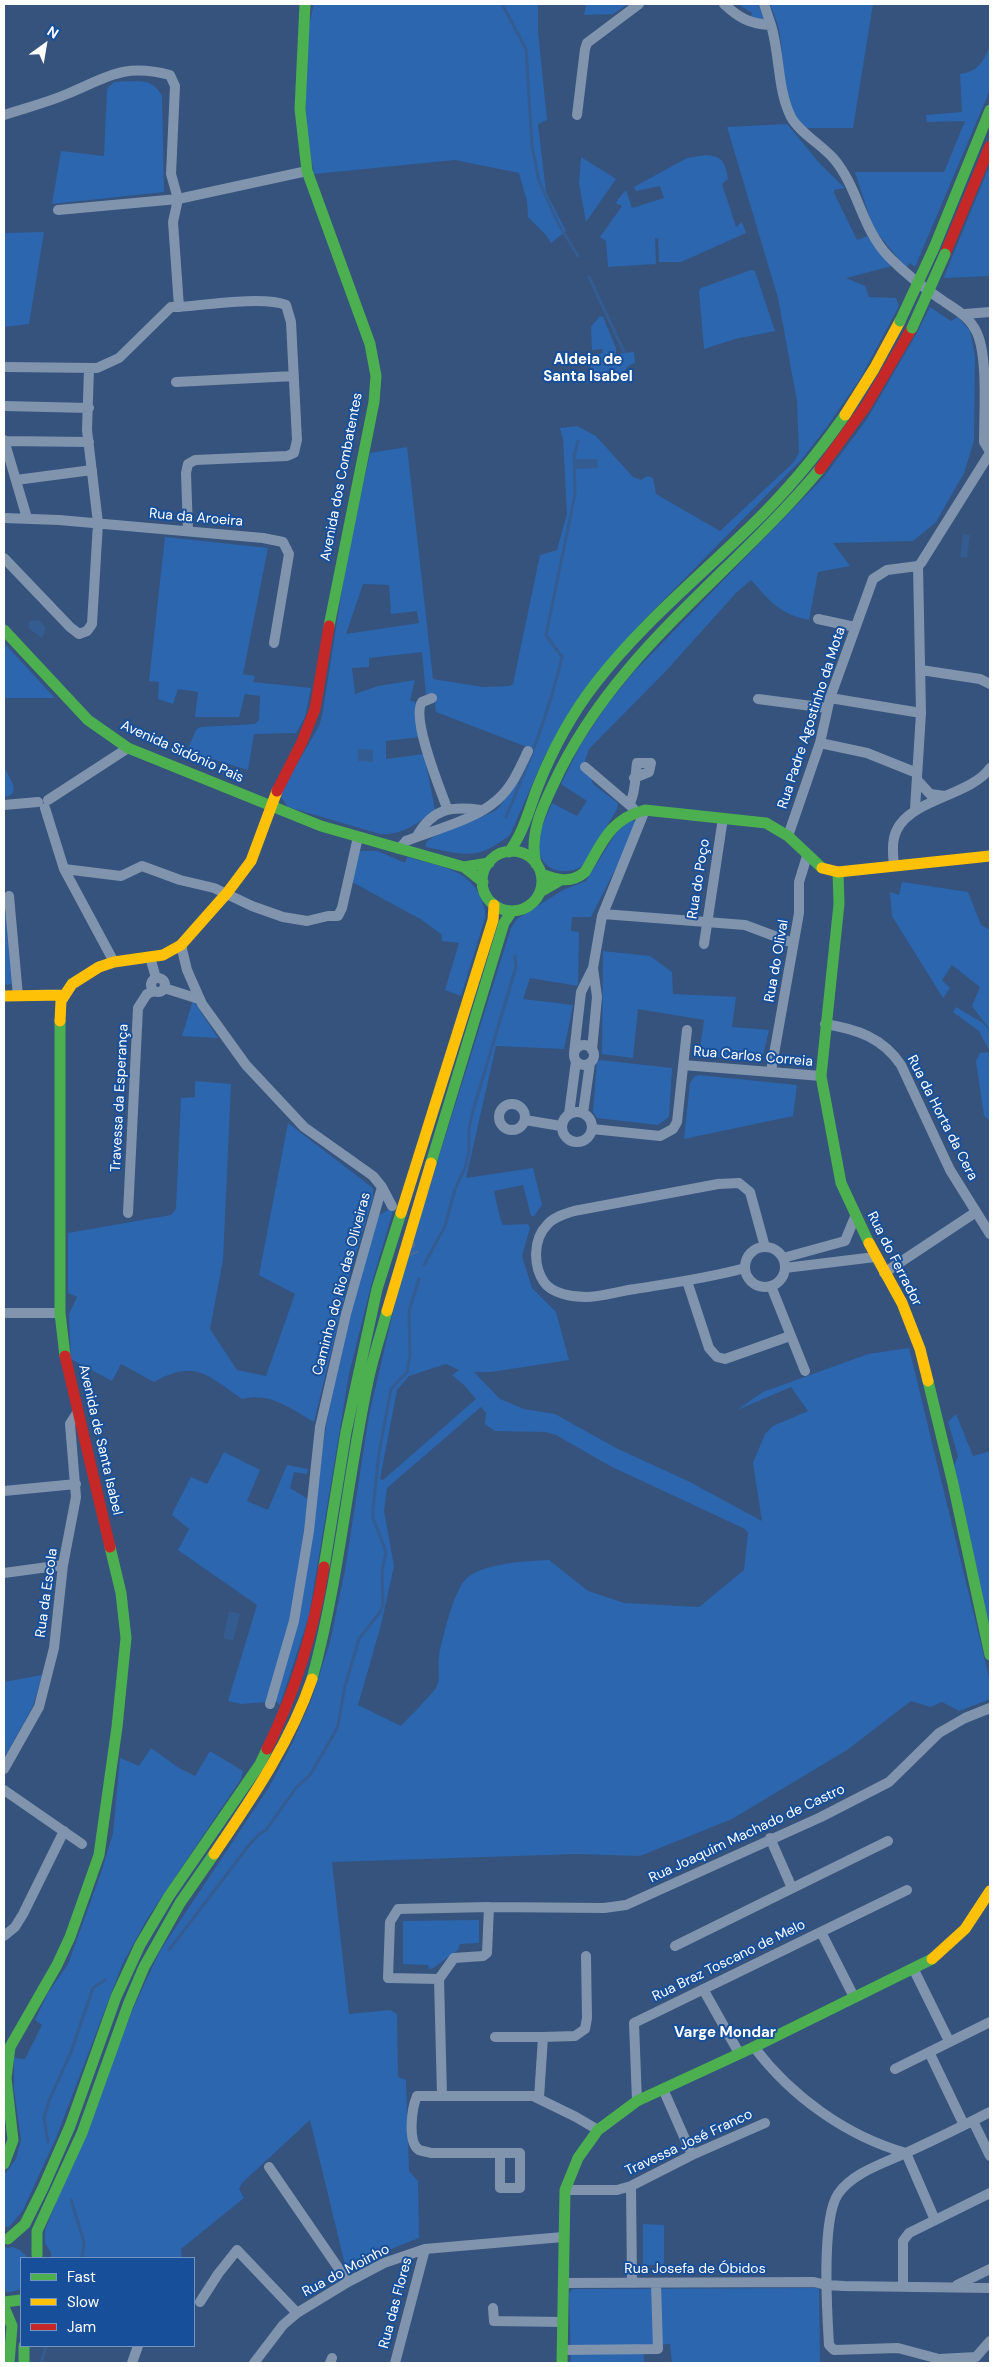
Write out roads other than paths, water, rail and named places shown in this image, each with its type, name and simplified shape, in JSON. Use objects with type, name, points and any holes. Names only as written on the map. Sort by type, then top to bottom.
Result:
[{"type":"main road","name":"Avenida dos Combatentes","points":[[270,806],[315,710],[334,597],[374,402],[376,376],[370,344],[307,171],[302,133],[301,102],[305,4]]},
{"type":"main road","points":[[509,852],[521,835],[531,803],[551,758],[595,684],[637,636],[745,532],[806,466],[877,367],[934,248],[990,110]]},
{"type":"main road","points":[[540,892],[539,869],[532,850],[532,840],[549,792],[564,759],[595,709],[640,651],[769,527],[813,479],[868,404],[912,328],[990,146]]},
{"type":"main road","name":"Avenida Sidónio Pais","points":[[4,630],[88,720],[128,748],[270,806],[358,838],[464,867]]},
{"type":"main road","points":[[4,996],[64,995],[78,980],[114,962],[163,955],[181,945],[251,861],[270,806]]},
{"type":"main road","points":[[559,881],[539,869],[520,853],[509,852],[495,857],[489,863],[483,876],[484,891],[494,905],[512,911],[529,906],[540,892],[559,881],[574,880],[581,875],[611,827],[621,818],[637,809],[766,823],[788,836],[821,868],[838,872],[990,856]]},
{"type":"main road","points":[[464,867],[489,863]]},
{"type":"main road","points":[[464,867],[483,882]]},
{"type":"main road","name":"Rua do Ferrador","points":[[838,872],[839,904],[820,1076],[833,1134],[841,1183],[874,1257],[902,1303],[920,1349],[954,1484],[990,1655]]},
{"type":"main road","points":[[6,2240],[21,2230],[43,2188],[70,2126],[116,1997],[140,1946],[169,1896],[260,1764],[288,1708],[306,1654],[316,1612],[346,1432],[377,1289],[493,920],[494,905]]},
{"type":"main road","points":[[38,2256],[37,2231],[82,2133],[128,2005],[144,1967],[180,1903],[263,1782],[292,1727],[311,1680],[326,1631],[368,1380],[392,1293],[504,923],[512,911]]},
{"type":"main road","name":"Avenida de Santa Isabel","points":[[4,2164],[10,2151],[12,2140],[6,2078],[10,2047],[57,1965],[70,1937],[96,1863],[104,1832],[126,1638],[125,1616],[76,1413],[64,1353],[60,1313],[59,1030],[60,1008],[64,995]]},
{"type":"main road","points":[[562,2363],[565,2190],[578,2158],[598,2130],[637,2101],[754,2047],[854,1996],[931,1960],[954,1942],[972,1922],[990,1891]]},
{"type":"main road","points":[[6,2240],[24,2243],[38,2256]]},
{"type":"main road","points":[[4,2302],[20,2300]]},
{"type":"main road","points":[[4,2307],[10,2318],[12,2330],[12,2363]]},
{"type":"main road","points":[[8,2363],[12,2330]]},
{"type":"main road","points":[[18,2363],[20,2347]]},
{"type":"main road","points":[[24,2347],[24,2363]]},
{"type":"street","points":[[577,115],[585,49],[588,43],[639,4]]},
{"type":"street","points":[[724,4],[744,21],[754,24],[771,25]]},
{"type":"street","points":[[764,4],[776,42],[784,92],[791,117],[834,159],[848,179],[872,237],[888,256],[913,279],[965,314],[976,331],[982,350],[984,442],[990,452],[918,566],[917,610],[921,670],[921,713],[915,809]]},
{"type":"street","points":[[4,115],[66,94],[115,73],[148,70],[170,75],[175,86],[171,174],[178,199],[173,222],[179,307]]},
{"type":"street","points":[[58,210],[178,199],[307,171]]},
{"type":"street","points":[[4,367],[96,368],[119,358],[171,307],[262,302],[278,302],[286,305],[291,322],[294,376],[297,440],[294,453],[287,456],[195,460],[188,464],[186,473],[188,531]]},
{"type":"street","points":[[965,314],[990,312]]},
{"type":"street","points":[[4,558],[80,634],[87,631],[92,624],[98,523],[89,442],[90,369]]},
{"type":"street","points":[[176,382],[294,376]]},
{"type":"street","points":[[4,406],[89,408]]},
{"type":"street","points":[[28,518],[4,441],[89,442]]},
{"type":"street","points":[[16,480],[92,470]]},
{"type":"street","name":"Rua da Aroeira","points":[[4,518],[98,523],[263,538],[282,542],[289,554],[274,643]]},
{"type":"street","name":"Rua Padre Agostinho da Mota","points":[[788,836],[820,743],[829,703],[873,579],[887,570],[918,566]]},
{"type":"street","points":[[818,619],[855,627]]},
{"type":"street","points":[[921,670],[980,679],[990,684]]},
{"type":"street","points":[[432,698],[422,702],[419,709],[427,752],[447,808]]},
{"type":"street","points":[[758,699],[829,703],[921,713]]},
{"type":"street","points":[[820,743],[867,753],[918,777],[930,794],[948,795]]},
{"type":"street","points":[[4,804],[43,803],[128,748]]},
{"type":"street","points":[[399,849],[406,841],[483,810],[497,800],[506,790],[528,751]]},
{"type":"street","points":[[585,767],[637,809]]},
{"type":"street","points":[[894,865],[893,840],[896,831],[915,809],[989,775]]},
{"type":"street","points":[[583,1113],[590,1063],[593,1056],[596,993],[594,968],[603,914],[637,809],[633,797],[634,778]]},
{"type":"street","points":[[43,803],[64,869],[114,962]]},
{"type":"street","points":[[417,836],[428,820],[447,808],[483,810]]},
{"type":"street","name":"Rua do Poço","points":[[704,944],[723,818]]},
{"type":"street","points":[[64,869],[121,876],[142,866],[180,880],[206,885],[252,906],[283,917],[307,921],[328,916],[338,916],[342,908],[358,838]]},
{"type":"street","name":"Rua do Olival","points":[[771,1071],[799,913],[799,882],[807,856]]},
{"type":"street","points":[[9,896],[18,996]]},
{"type":"street","points":[[603,914],[745,925],[793,943]]},
{"type":"street","name":"Caminho do Rio das Oliveiras","points":[[181,945],[199,999],[246,1065],[304,1127],[373,1176],[382,1187],[346,1314],[320,1427],[309,1531],[294,1622],[270,1704]]},
{"type":"street","points":[[150,957],[156,978],[164,981],[159,989],[199,999]]},
{"type":"street","points":[[561,1126],[569,1114],[582,989],[594,968]]},
{"type":"street","points":[[582,989],[591,988],[596,993]]},
{"type":"street","name":"Travessa da Esperança","points":[[128,1213],[138,1008],[142,999],[159,989]]},
{"type":"street","name":"Rua da Horta da Cera","points":[[826,1024],[850,1028],[878,1040],[893,1052],[901,1065],[950,1170],[990,1234]]},
{"type":"street","points":[[592,1129],[660,1136],[668,1133],[677,1122],[686,1030]]},
{"type":"street","points":[[575,1057],[580,1046],[587,1046],[592,1050]]},
{"type":"street","points":[[575,1057],[582,1065],[590,1063]]},
{"type":"street","name":"Rua Carlos Correia","points":[[683,1065],[820,1076]]},
{"type":"street","points":[[561,1126],[564,1136],[568,1139],[578,1142],[587,1138],[592,1129],[590,1120],[583,1113],[569,1114]]},
{"type":"street","points":[[525,1120],[561,1126]]},
{"type":"street","points":[[745,1268],[687,1281],[586,1297],[557,1292],[544,1283],[537,1267],[536,1250],[539,1236],[547,1224],[574,1210],[718,1184],[739,1183],[750,1192],[765,1247]]},
{"type":"street","points":[[382,1187],[392,1206]]},
{"type":"street","points":[[884,1273],[976,1212]]},
{"type":"street","points":[[845,1241],[855,1217]]},
{"type":"street","points":[[784,1263],[845,1241],[865,1238]]},
{"type":"street","points":[[856,1258],[865,1238]]},
{"type":"street","points":[[765,1247],[775,1250],[784,1263],[780,1279],[771,1286],[765,1287],[754,1283],[746,1274],[745,1268],[748,1256],[753,1251],[765,1247]]},
{"type":"street","points":[[784,1263],[874,1257]]},
{"type":"street","points":[[687,1281],[709,1348],[717,1357],[725,1359],[790,1336]]},
{"type":"street","points":[[771,1286],[805,1370]]},
{"type":"street","points":[[4,1313],[60,1313]]},
{"type":"street","name":"Rua da Escola","points":[[4,1768],[39,1707],[54,1648],[63,1565],[71,1530],[76,1484],[70,1424],[76,1413]]},
{"type":"street","points":[[4,1490],[76,1484]]},
{"type":"street","points":[[4,1573],[63,1565]]},
{"type":"street","name":"Rua Joaquim Machado de Castro","points":[[438,1979],[388,1978],[390,1922],[393,1914],[401,1908],[604,1908],[626,1905],[770,1838],[821,1817],[889,1782],[939,1733],[964,1718],[990,1708]]},
{"type":"street","points":[[4,1790],[82,1844]]},
{"type":"street","points":[[4,1936],[15,1927],[23,1914],[64,1831]]},
{"type":"street","points":[[770,1838],[792,1888]]},
{"type":"street","points":[[675,1946],[888,1841]]},
{"type":"street","name":"Rua Braz Toscano de Melo","points":[[637,2101],[634,2023],[907,1890]]},
{"type":"street","points":[[442,2095],[438,1979],[454,1958],[483,1956],[487,1953],[489,1907]]},
{"type":"street","points":[[821,1932],[854,1996]]},
{"type":"street","points":[[495,2037],[575,2036],[585,2029],[587,2018],[586,1956]]},
{"type":"street","points":[[913,1968],[949,2041]]},
{"type":"street","points":[[703,1989],[739,2053]]},
{"type":"street","points":[[895,2069],[990,2022]]},
{"type":"street","points":[[539,2098],[543,2037]]},
{"type":"street","points":[[754,2047],[772,2070],[815,2107],[864,2137],[906,2153],[935,2220]]},
{"type":"street","points":[[929,2052],[968,2123],[990,2156]]},
{"type":"street","points":[[663,2089],[692,2155]]},
{"type":"street","points":[[500,2153],[431,2153],[419,2150],[414,2144],[413,2137],[412,2107],[417,2096],[539,2098],[598,2130]]},
{"type":"street","points":[[990,2112],[858,2176],[838,2193],[831,2207],[829,2221],[826,2286],[829,2344],[834,2350],[898,2348],[939,2359],[976,2357],[990,2341]]},
{"type":"street","name":"Travessa José Franco","points":[[565,2190],[617,2190],[631,2186],[692,2155],[765,2123]]},
{"type":"street","points":[[269,2167],[348,2282]]},
{"type":"street","points":[[631,2186],[632,2283]]},
{"type":"street","points":[[903,2287],[903,2241],[909,2233],[990,2193]]},
{"type":"street","name":"Rua do Moinho","points":[[254,2363],[283,2325],[297,2313],[348,2282],[384,2264],[425,2249],[563,2238]]},
{"type":"street","name":"Rua das Flores","points":[[394,2363],[425,2249]]},
{"type":"street","points":[[200,2302],[218,2274],[237,2250],[297,2313]]},
{"type":"street","points":[[955,2286],[990,2270]]},
{"type":"street","name":"Rua Josefa de Óbidos","points":[[563,2283],[814,2282],[826,2286],[955,2286],[990,2288]]},
{"type":"street","points":[[562,2350],[658,2348],[656,2283]]},
{"type":"street","points":[[493,2308],[494,2321],[562,2322]]},
{"type":"street","points":[[132,2363],[138,2347]]},
{"type":"waterway","points":[[502,4],[526,49],[532,146],[539,181],[558,223],[578,256]]},
{"type":"waterway","points":[[589,277],[624,352]]},
{"type":"waterway","points":[[506,817],[544,719],[562,657],[546,635],[575,494],[574,456],[578,441]]},
{"type":"waterway","points":[[424,1265],[445,1226],[455,1189],[465,1168],[469,1151],[469,1129],[472,1114],[516,967],[515,956]]},
{"type":"waterway","points":[[169,1950],[246,1849],[258,1835],[266,1830],[296,1788],[310,1775],[338,1725],[345,1686],[359,1639],[380,1612],[383,1605],[382,1571],[386,1552],[373,1518],[379,1453],[391,1389],[407,1372],[410,1355],[409,1311],[419,1279]]},
{"type":"waterway","points":[[48,2142],[44,2118],[49,2101],[71,2052],[93,1988],[105,1980]]},
{"type":"waterway","points":[[71,2200],[84,2242],[82,2257]]},
{"type":"waterway","points":[[41,2363],[46,2347]]},
{"type":"tunnel","points":[[407,1239],[414,1254]]},
{"type":"district","name":"Aldeia de Santa Isabel","points":[[588,368]]},
{"type":"district","name":"Varge Mondar","points":[[725,2033]]}]
